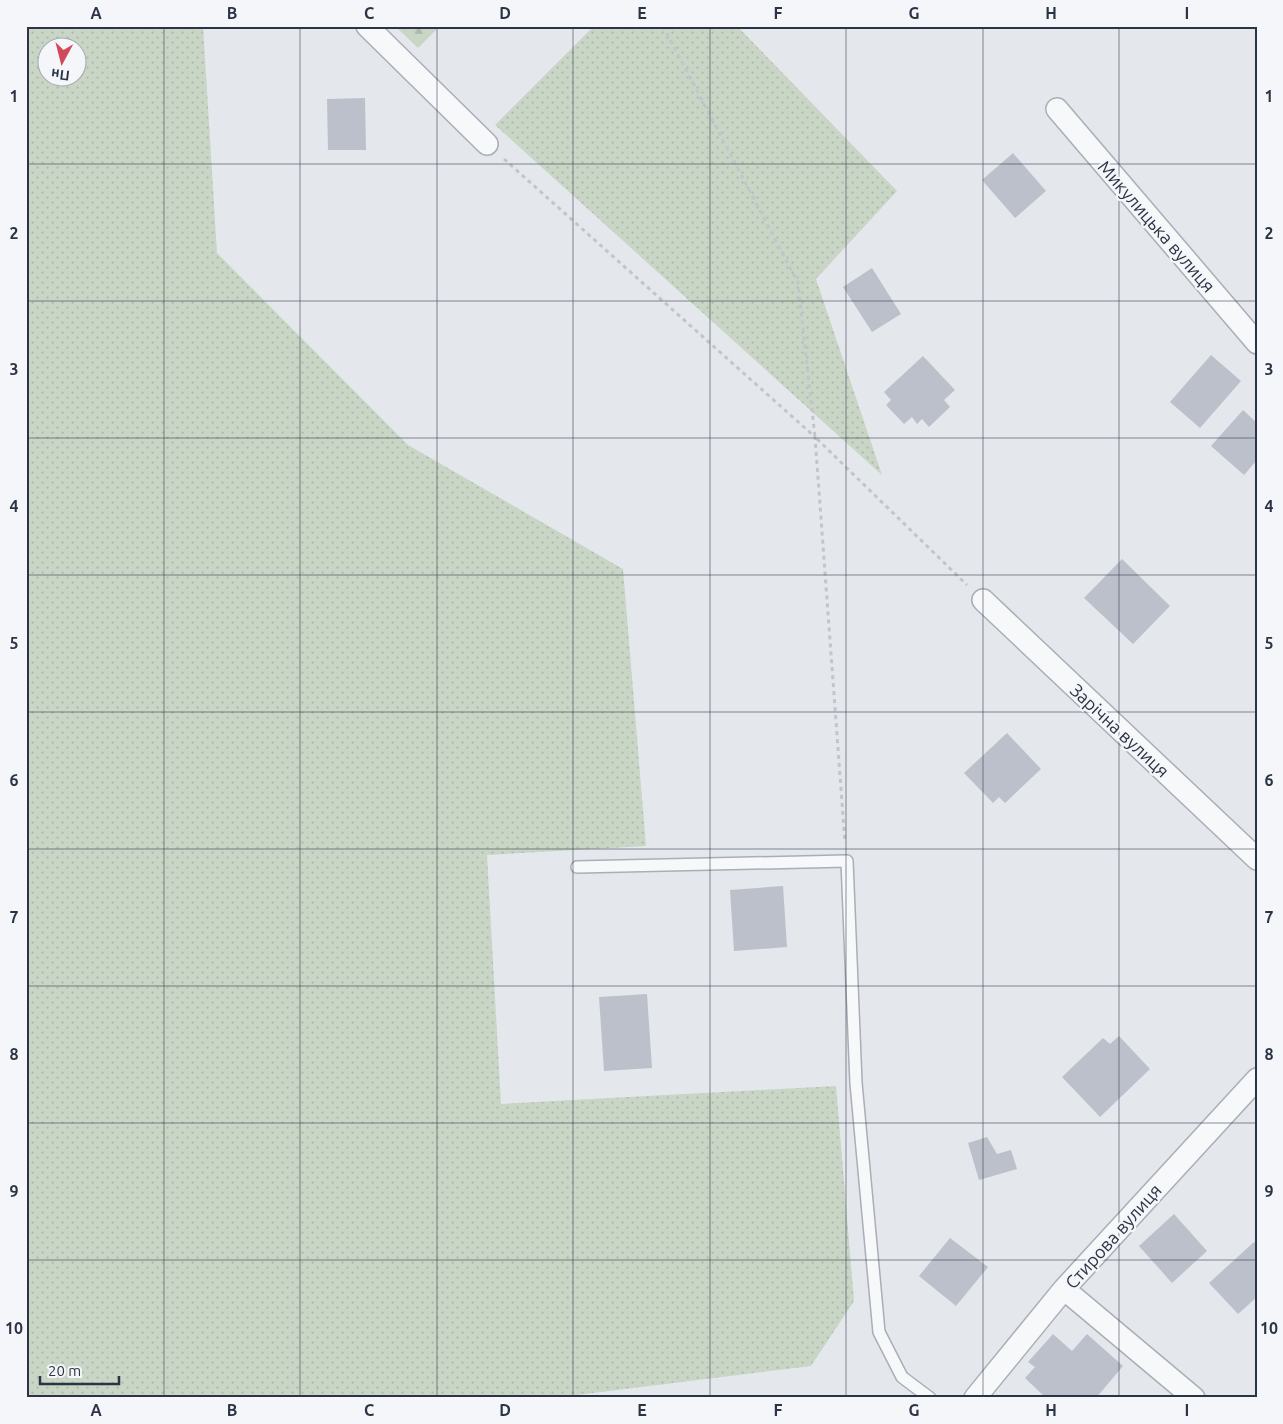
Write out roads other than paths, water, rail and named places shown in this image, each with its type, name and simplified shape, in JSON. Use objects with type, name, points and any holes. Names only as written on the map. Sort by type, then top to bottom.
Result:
[{"type":"street","points":[[366,26],[487,144]]},
{"type":"street","name":"Микулицька вулиця","points":[[1057,109],[1257,343]]},
{"type":"street","name":"Зарічна вулиця","points":[[982,600],[1257,859]]},
{"type":"street","name":"Стирова вулиця","points":[[975,1398],[1064,1289],[1257,1079]]},
{"type":"street","points":[[1064,1289],[1194,1398]]},
{"type":"lane","points":[[577,867],[847,861],[856,1083],[879,1332],[902,1378],[930,1398]]}]
